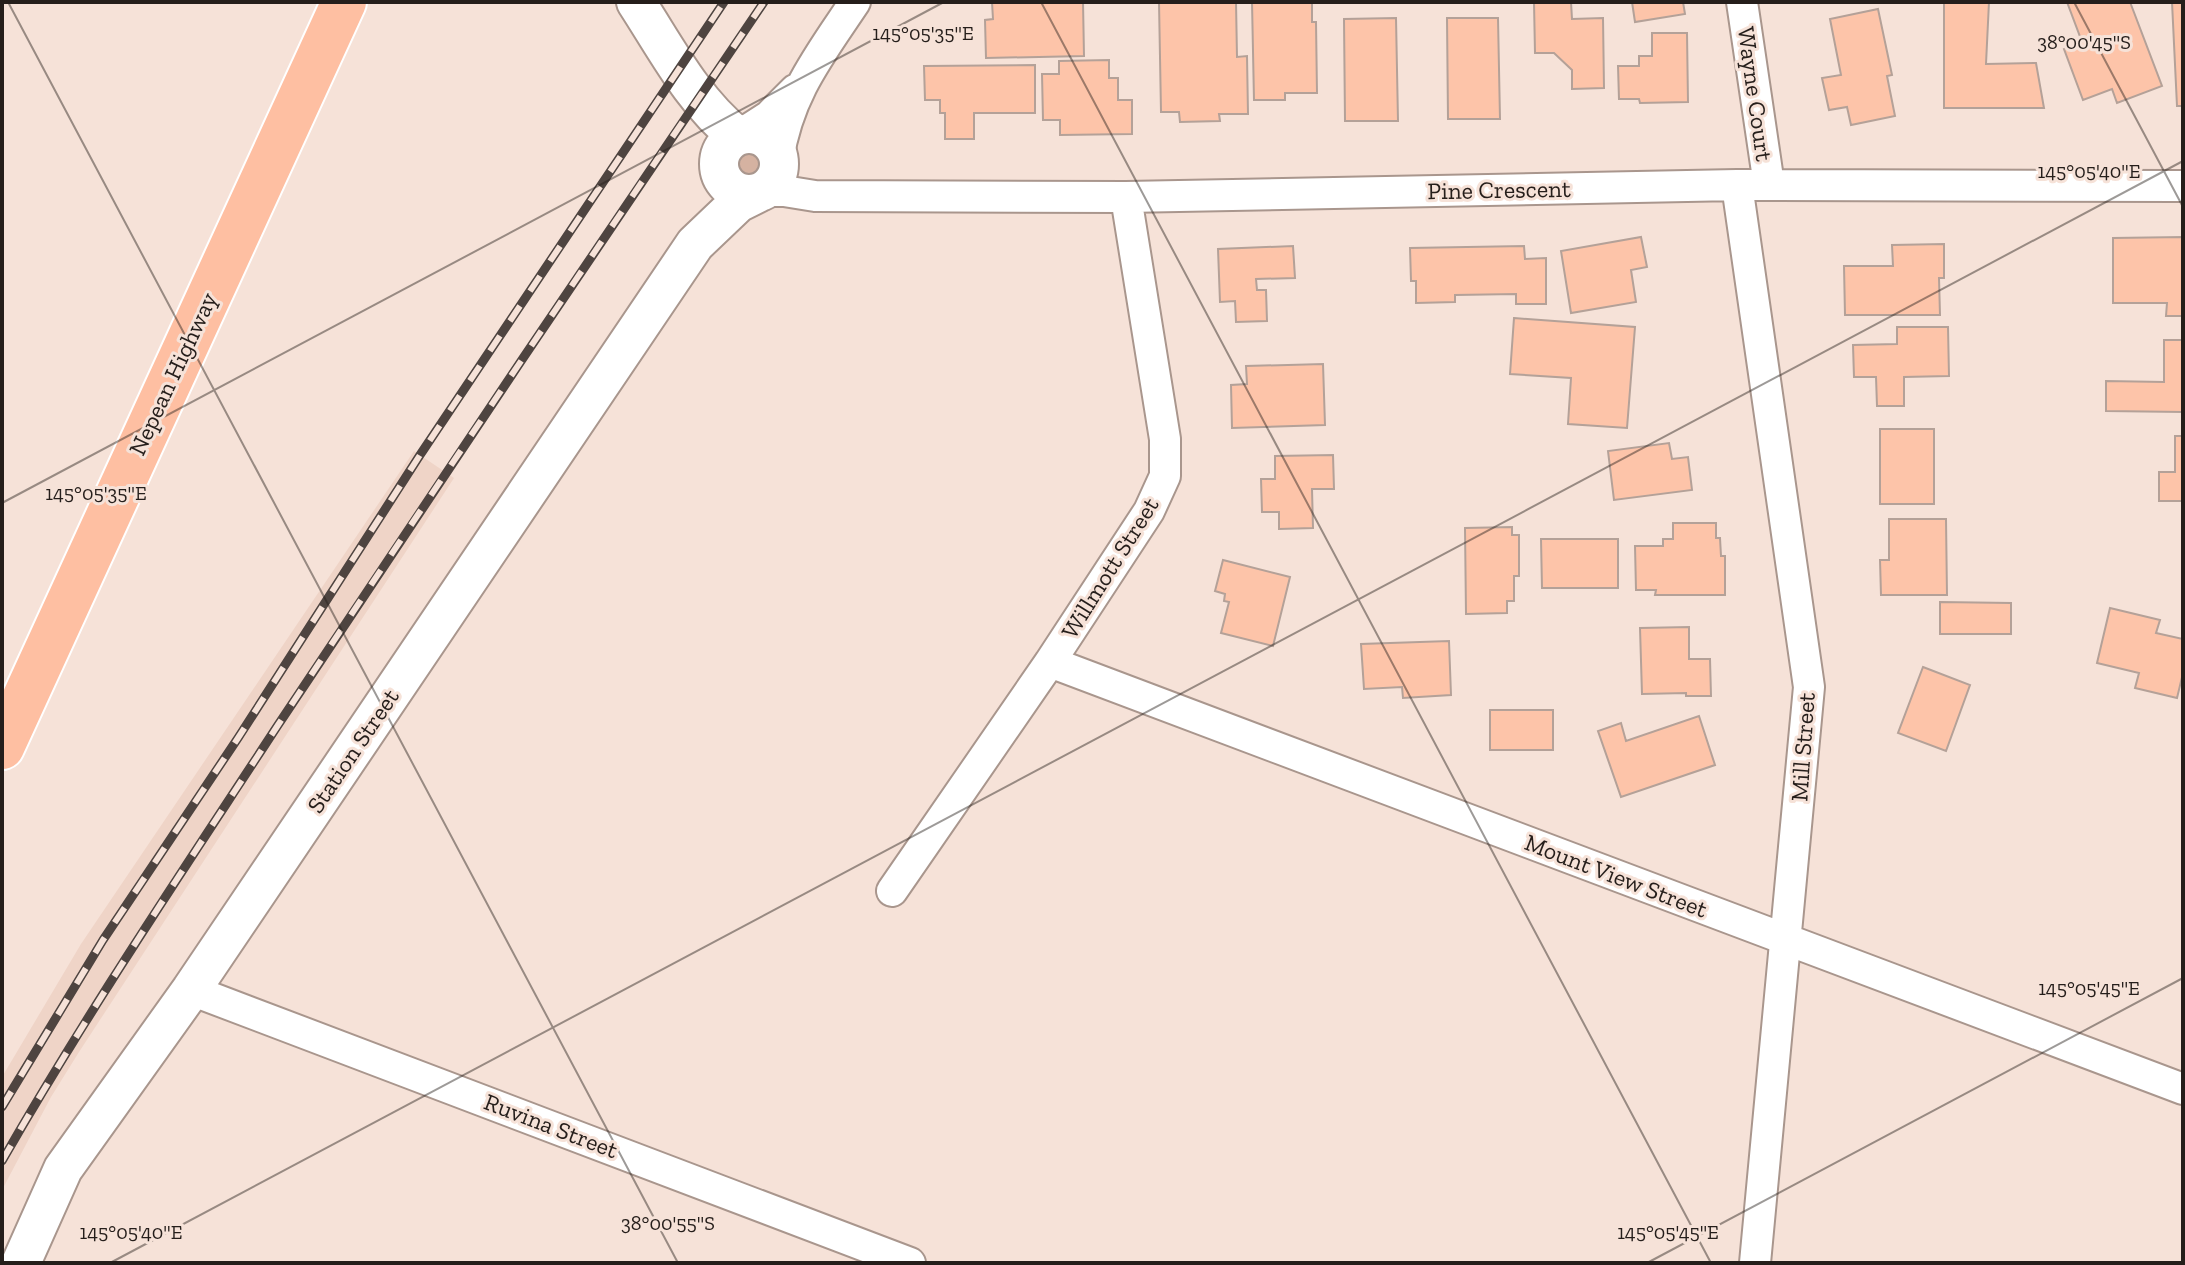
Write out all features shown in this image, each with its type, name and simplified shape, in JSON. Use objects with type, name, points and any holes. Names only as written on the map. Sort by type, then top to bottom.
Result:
[{"type":"highway","name":"Nepean Highway","points":[[2,747],[344,2]]},
{"type":"street","name":"Station Street","points":[[636,2],[699,97],[714,137],[729,149],[695,244]]},
{"type":"street","points":[[802,83],[729,149],[725,183],[732,189],[740,193],[769,177],[785,124],[802,83],[855,2]]},
{"type":"street","name":"Wayne Court","points":[[1742,2],[1769,185]]},
{"type":"street","points":[[729,149],[755,134],[771,143],[769,177]]},
{"type":"street","name":"Station Street","points":[[21,1263],[63,1169],[191,990],[695,244],[769,177]]},
{"type":"street","name":"Pine Crescent","points":[[769,177],[784,191],[815,196],[1126,197],[1737,185],[2183,186]]},
{"type":"street","name":"Mill Street","points":[[1737,185],[1809,687],[1755,1263]]},
{"type":"street","name":"Willmott Street","points":[[892,891],[1050,662],[1149,511],[1165,476],[1165,439],[1126,197]]},
{"type":"street","name":"Mount View Street","points":[[1050,662],[2183,1089]]},
{"type":"street","name":"Ruvina Street","points":[[191,990],[910,1263]]},
{"type":"shaded area","points":[[759,139],[772,158],[771,176],[768,181],[738,187],[729,180],[725,171],[727,149]]},
{"type":"shaded area","points":[[414,451],[454,478],[79,1052],[51,1097],[2,1190],[2,1077],[81,944]]},
{"type":"building","points":[[992,2],[1083,2],[1084,56],[986,58],[985,20],[993,19]]},
{"type":"building","points":[[1159,2],[1236,2],[1237,57],[1247,56],[1248,114],[1219,114],[1220,121],[1180,122],[1179,112],[1161,112]]},
{"type":"building","points":[[1252,2],[1312,2],[1312,22],[1316,22],[1317,93],[1285,93],[1285,100],[1254,100]]},
{"type":"building","points":[[1534,2],[1571,2],[1572,19],[1603,18],[1604,88],[1572,89],[1572,70],[1554,53],[1535,53]]},
{"type":"building","points":[[1632,2],[1683,2],[1685,14],[1635,22]]},
{"type":"building","points":[[1944,2],[1989,2],[1986,64],[2036,63],[2044,108],[1944,108]]},
{"type":"building","points":[[2067,2],[2130,2],[2162,86],[2117,103],[2112,89],[2083,100],[2064,49],[2082,42]]},
{"type":"building","points":[[2172,2],[2183,2],[2183,106],[2177,106]]},
{"type":"building","points":[[1878,9],[1892,75],[1887,76],[1895,116],[1851,125],[1847,107],[1829,110],[1822,78],[1841,75],[1830,19]]},
{"type":"building","points":[[1396,18],[1398,121],[1345,121],[1344,19]]},
{"type":"building","points":[[1447,18],[1498,18],[1500,119],[1448,119]]},
{"type":"building","points":[[1652,33],[1687,33],[1688,102],[1640,103],[1639,99],[1619,99],[1618,66],[1639,66],[1639,56],[1652,56]]},
{"type":"building","points":[[1109,60],[1109,78],[1118,78],[1118,100],[1132,100],[1132,134],[1060,135],[1060,120],[1043,120],[1042,74],[1059,74],[1059,61]]},
{"type":"building","points":[[1035,65],[1035,113],[974,113],[974,139],[945,139],[945,113],[940,113],[940,100],[925,100],[924,66]]},
{"type":"building","points":[[1641,237],[1647,267],[1631,270],[1636,302],[1571,313],[1561,251]]},
{"type":"building","points":[[2183,237],[2183,316],[2166,316],[2167,303],[2113,303],[2113,238]]},
{"type":"building","points":[[1944,244],[1944,278],[1939,278],[1940,315],[1845,315],[1844,266],[1893,266],[1892,245]]},
{"type":"building","points":[[1293,246],[1295,278],[1256,279],[1257,290],[1266,290],[1267,321],[1236,322],[1235,301],[1220,302],[1218,249]]},
{"type":"building","points":[[1524,246],[1525,259],[1546,258],[1546,304],[1516,304],[1516,294],[1455,295],[1455,302],[1416,303],[1416,281],[1411,281],[1410,248]]},
{"type":"building","points":[[1514,318],[1635,327],[1627,428],[1568,424],[1571,378],[1510,374]]},
{"type":"building","points":[[1897,327],[1948,327],[1949,376],[1904,377],[1904,406],[1877,406],[1876,377],[1854,377],[1853,345],[1897,344]]},
{"type":"building","points":[[2164,340],[2183,340],[2183,412],[2106,411],[2106,381],[2164,382]]},
{"type":"building","points":[[1323,364],[1325,425],[1232,428],[1231,385],[1247,384],[1246,366]]},
{"type":"building","points":[[1880,429],[1934,429],[1934,504],[1880,504]]},
{"type":"building","points":[[2175,436],[2183,436],[2183,501],[2159,501],[2159,472],[2175,472]]},
{"type":"building","points":[[1669,443],[1672,459],[1688,457],[1692,490],[1614,500],[1608,451]]},
{"type":"building","points":[[1333,455],[1334,489],[1312,489],[1313,528],[1279,529],[1279,512],[1262,512],[1261,479],[1275,479],[1275,456]]},
{"type":"building","points":[[1889,519],[1946,519],[1947,595],[1881,595],[1880,560],[1889,560]]},
{"type":"building","points":[[1673,523],[1716,523],[1716,538],[1720,538],[1721,556],[1725,556],[1725,595],[1655,595],[1656,590],[1636,590],[1635,546],[1663,546],[1663,539],[1673,539]]},
{"type":"building","points":[[1512,527],[1512,535],[1519,535],[1519,576],[1514,576],[1514,601],[1507,601],[1507,613],[1466,614],[1465,528]]},
{"type":"building","points":[[1541,539],[1618,539],[1618,588],[1542,588]]},
{"type":"building","points":[[1223,560],[1290,577],[1273,646],[1221,633],[1229,602],[1224,601],[1225,594],[1215,591]]},
{"type":"building","points":[[1940,602],[2011,603],[2011,634],[1940,634]]},
{"type":"building","points":[[2110,608],[2160,620],[2156,633],[2183,639],[2183,673],[2177,698],[2135,688],[2139,673],[2097,663]]},
{"type":"building","points":[[1689,627],[1689,659],[1710,659],[1711,696],[1642,694],[1640,628]]},
{"type":"building","points":[[1449,641],[1451,695],[1403,698],[1402,687],[1364,689],[1361,644]]},
{"type":"building","points":[[1923,667],[1970,685],[1946,751],[1898,733]]},
{"type":"building","points":[[1490,710],[1553,710],[1553,750],[1490,750]]},
{"type":"building","points":[[1699,716],[1715,765],[1621,797],[1598,731],[1621,723],[1626,741]]},
{"type":"railway","points":[[2,1107],[103,940],[238,738],[420,455],[724,2]]},
{"type":"railway","points":[[2,1161],[102,995],[278,725],[764,2]]}]
